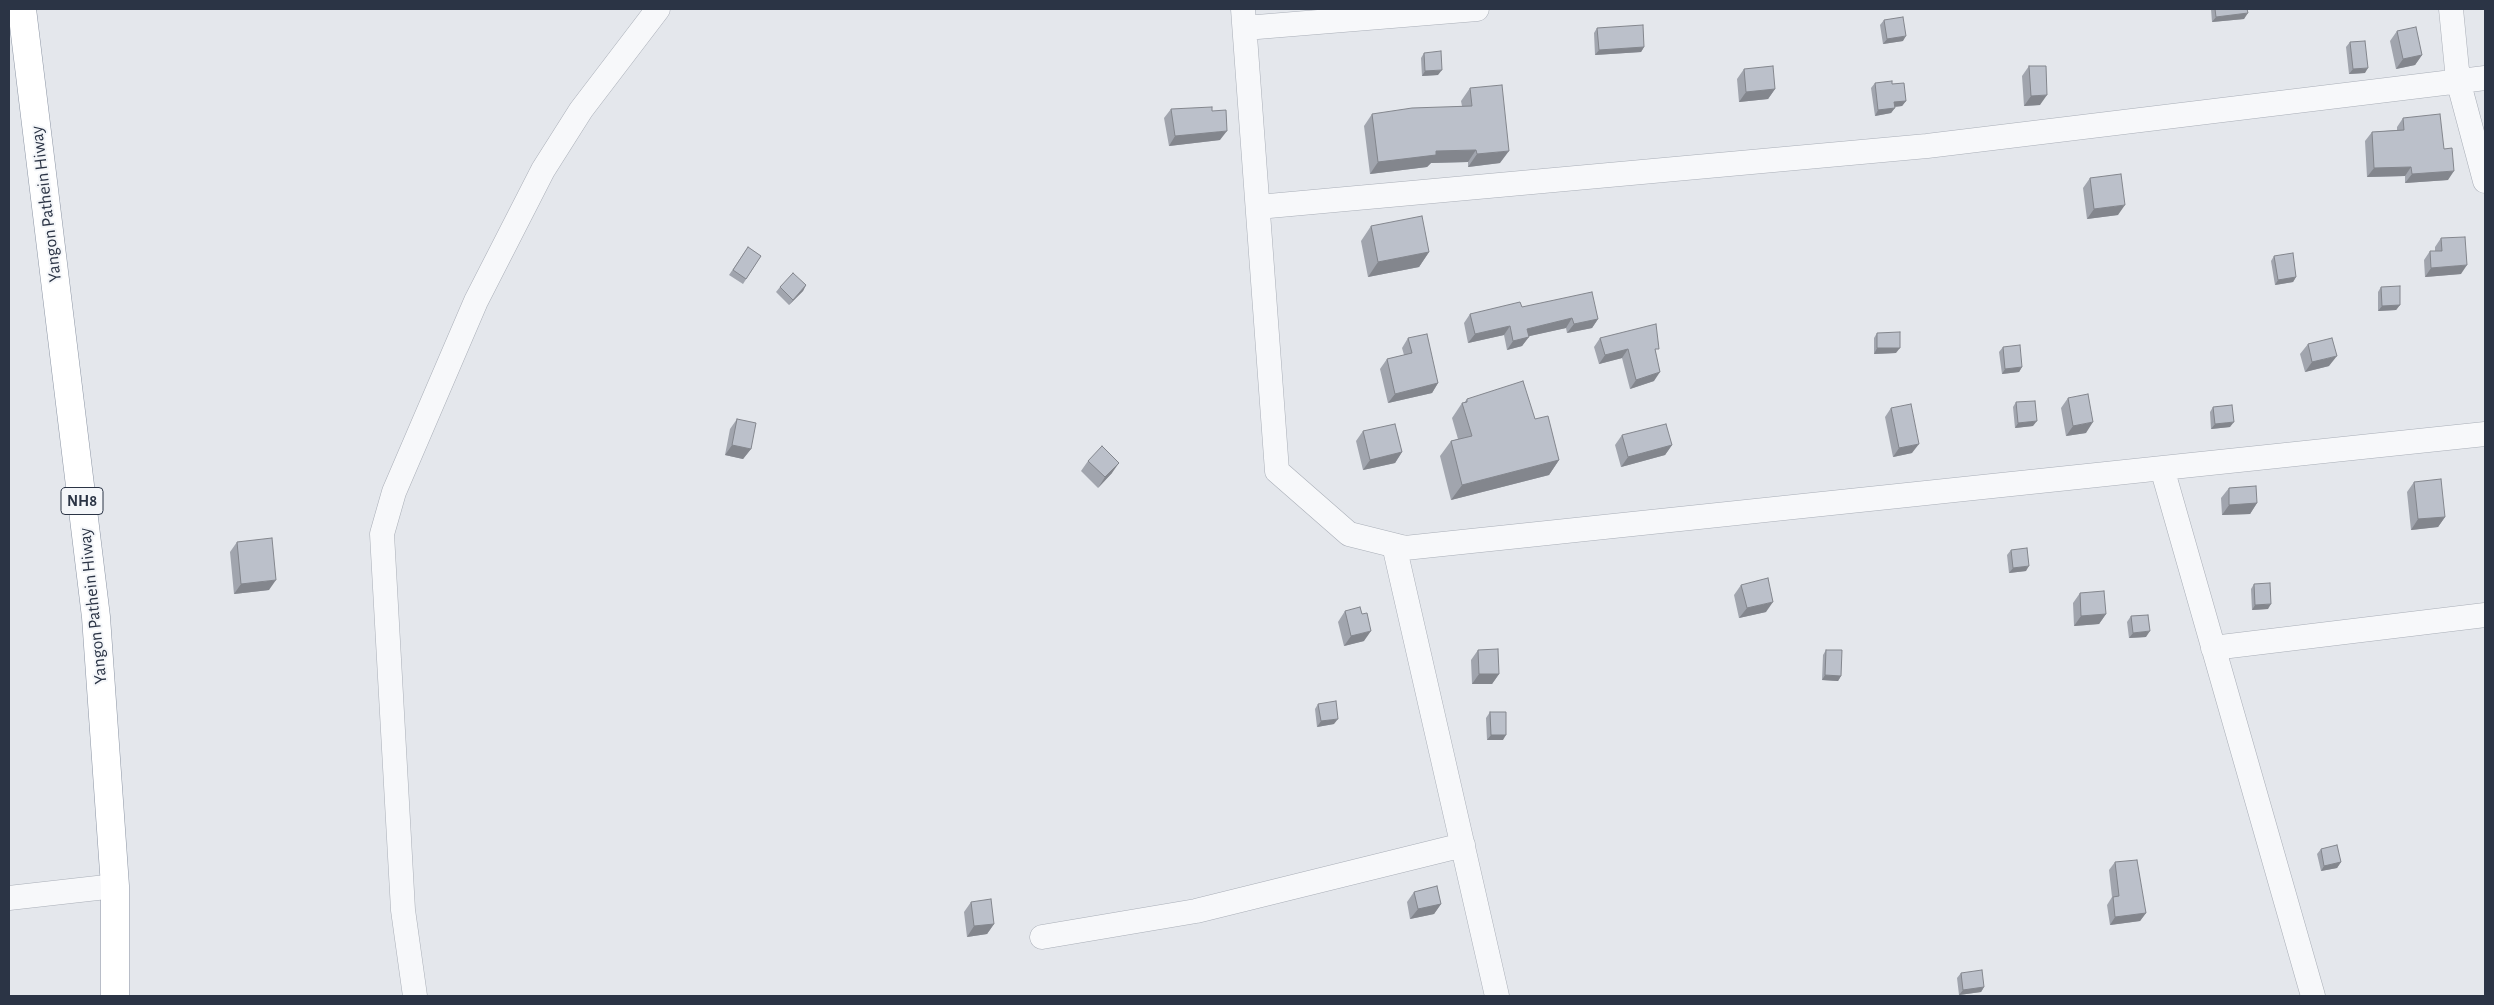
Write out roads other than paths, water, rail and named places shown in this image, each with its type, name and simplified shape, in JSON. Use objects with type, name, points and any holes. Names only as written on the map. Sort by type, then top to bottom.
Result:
[{"type":"highway","name":"Yangon Pathein Hiway","points":[[22,9],[96,617],[115,886],[115,996]]},
{"type":"street","points":[[415,996],[403,910],[382,534],[394,492],[476,302],[543,170],[581,110],[658,9]]},
{"type":"street","points":[[1477,9],[1244,19],[1277,471],[1349,534],[1405,548],[2485,434]]},
{"type":"street","points":[[2451,9],[2458,80],[2485,181]]},
{"type":"street","points":[[1258,207],[1927,146],[2485,78]]},
{"type":"street","points":[[2162,468],[2313,996]]},
{"type":"street","points":[[1394,546],[1497,996]]},
{"type":"street","points":[[2214,648],[2485,615]]},
{"type":"street","points":[[1042,937],[1196,911],[1462,845]]},
{"type":"street","points":[[9,898],[115,886]]}]
